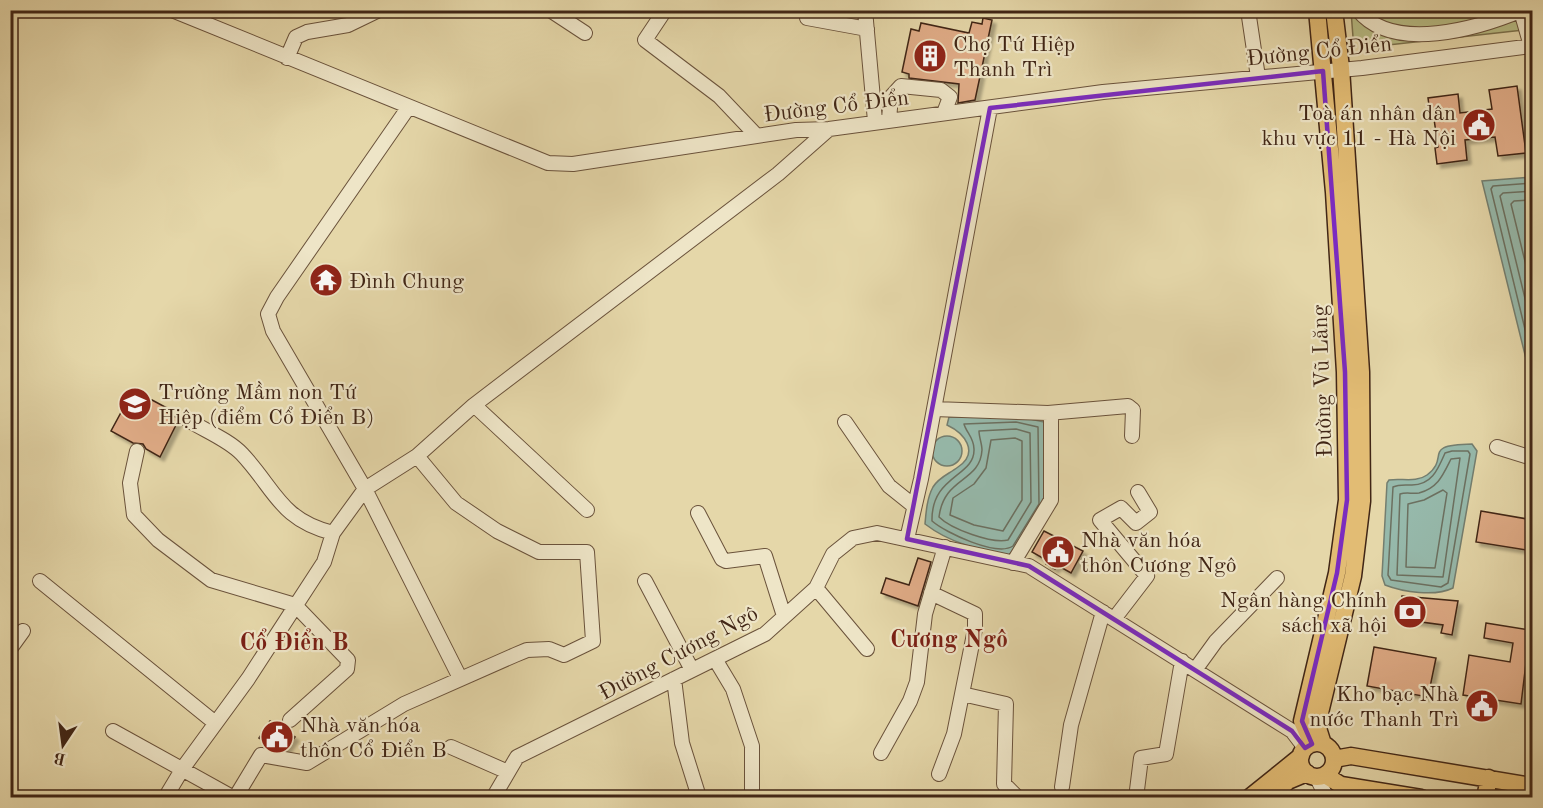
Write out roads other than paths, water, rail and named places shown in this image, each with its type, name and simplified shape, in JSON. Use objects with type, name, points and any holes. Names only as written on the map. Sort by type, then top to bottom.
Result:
[{"type":"main road","name":"Đường Vũ Lăng","points":[[1310,748],[1353,576],[1349,546],[1362,501],[1361,372],[1348,298],[1317,10]]},
{"type":"main road","name":"Đường Vũ Lăng","points":[[1334,10],[1341,68],[1348,298]]},
{"type":"main road","points":[[1310,748],[1300,762],[1316,775],[1341,785],[1389,796],[1421,798]]},
{"type":"main road","points":[[1249,798],[1310,748],[1329,748],[1334,759],[1333,765],[1316,775],[1288,781],[1269,798]]},
{"type":"main road","points":[[1334,759],[1351,756],[1533,786]]},
{"type":"main road","points":[[1485,798],[1489,778]]},
{"type":"street","name":"Đường Cổ Điển","points":[[172,10],[191,14],[287,58],[548,163],[573,164],[756,135],[829,129],[882,120],[1103,92],[1323,71],[1532,46]]},
{"type":"street","points":[[287,58],[296,37],[307,32],[348,25],[379,10]]},
{"type":"street","points":[[550,10],[585,33]]},
{"type":"street","points":[[665,10],[645,40],[719,96],[756,135]]},
{"type":"street","points":[[865,10],[882,120]]},
{"type":"street","points":[[1248,10],[1258,77]]},
{"type":"street","points":[[1358,10],[1388,30],[1437,34],[1475,28],[1521,11],[1532,46]]},
{"type":"street","points":[[807,18],[867,29]]},
{"type":"street","points":[[882,120],[891,97],[901,86],[941,90],[950,97],[944,113]]},
{"type":"street","points":[[408,108],[277,297],[268,314],[273,331],[365,489],[460,678]]},
{"type":"street","points":[[907,539],[934,409],[990,108]]},
{"type":"street","points":[[165,798],[214,722],[248,679],[324,562],[333,533],[365,489],[417,456],[474,405],[778,174],[829,129]]},
{"type":"street","points":[[474,405],[587,510]]},
{"type":"street","points":[[934,409],[1051,413],[1128,406],[1133,410],[1132,436]]},
{"type":"street","points":[[1013,563],[1051,500],[1051,413]]},
{"type":"street","points":[[188,420],[241,452],[281,506],[317,529],[333,533]]},
{"type":"street","points":[[845,422],[889,486],[914,506]]},
{"type":"street","points":[[1497,447],[1533,458]]},
{"type":"street","points":[[137,451],[130,483],[134,515],[158,540],[211,580],[295,605],[348,660],[347,669],[290,720]]},
{"type":"street","points":[[113,731],[234,798],[261,755],[307,764],[404,704],[460,678],[527,650],[549,649],[564,655],[593,640],[587,552],[538,552],[497,531],[456,503],[417,456]]},
{"type":"street","points":[[1062,787],[1071,725],[1108,616],[1147,576],[1100,520],[1121,508],[1136,523],[1150,512],[1138,492]]},
{"type":"street","points":[[698,513],[722,559],[726,561],[765,556],[784,616]]},
{"type":"street","name":"Đường Cương Ngô","points":[[494,798],[517,757],[765,634],[816,588],[833,554],[853,538],[877,533],[1029,566],[1292,731],[1310,748]]},
{"type":"street","points":[[881,753],[910,701],[917,681],[920,638],[945,547]]},
{"type":"street","points":[[1195,670],[1216,641],[1277,578]]},
{"type":"street","points":[[40,581],[214,722]]},
{"type":"street","points":[[645,581],[692,670]]},
{"type":"street","points":[[816,588],[867,649]]},
{"type":"street","points":[[931,593],[975,614],[975,629],[954,734],[939,774]]},
{"type":"street","points":[[10,649],[23,631]]},
{"type":"street","points":[[715,659],[734,689],[752,746],[752,794]]},
{"type":"street","points":[[1136,798],[1141,758],[1167,754],[1182,662]]},
{"type":"street","points":[[674,679],[682,743],[699,797]]},
{"type":"street","points":[[962,694],[1006,704],[1004,784],[1018,798]]},
{"type":"street","points":[[451,747],[508,772]]},
{"type":"street","points":[[1316,775],[1327,798]]},
{"type":"water","points":[[1532,177],[1532,383],[1482,181]]},
{"type":"water","points":[[1016,416],[1044,422],[1045,506],[1010,555],[955,541],[925,524],[928,500],[933,487],[941,478],[965,461],[968,455],[969,449],[964,438],[947,425],[949,417]]},
{"type":"water","points":[[947,436],[953,437],[961,445],[961,457],[953,465],[947,466],[941,465],[933,457],[932,451],[933,445],[941,437]]},
{"type":"water","points":[[1472,444],[1477,451],[1453,588],[1446,591],[1419,592],[1385,585],[1382,576],[1387,483],[1389,480],[1414,480],[1423,477],[1434,469],[1441,450],[1456,445]]},
{"type":"place","name":"Chợ Tứ Hiệp Thanh Trì","points":[[930,56]]},
{"type":"place","name":"Toà án nhân dân khu vực 11 - Hà Nội","points":[[1479,125]]},
{"type":"place","name":"Đình Chung","points":[[326,280]]},
{"type":"place","name":"Trường Mầm non Tứ Hiệp (điểm Cổ Điển B)","points":[[135,404]]},
{"type":"place","name":"Nhà văn hóa thôn Cương Ngô","points":[[1058,552]]},
{"type":"place","name":"Ngân hàng Chính sách xã hội","points":[[1410,612]]},
{"type":"place","name":"Kho bạc Nhà nước Thanh Trì","points":[[1482,706]]},
{"type":"place","name":"Nhà văn hóa thôn Cổ Điển B","points":[[277,737]]},
{"type":"district","name":"Cương Ngô","points":[[949,639]]},
{"type":"district","name":"Cổ Điển B","points":[[294,642]]}]
